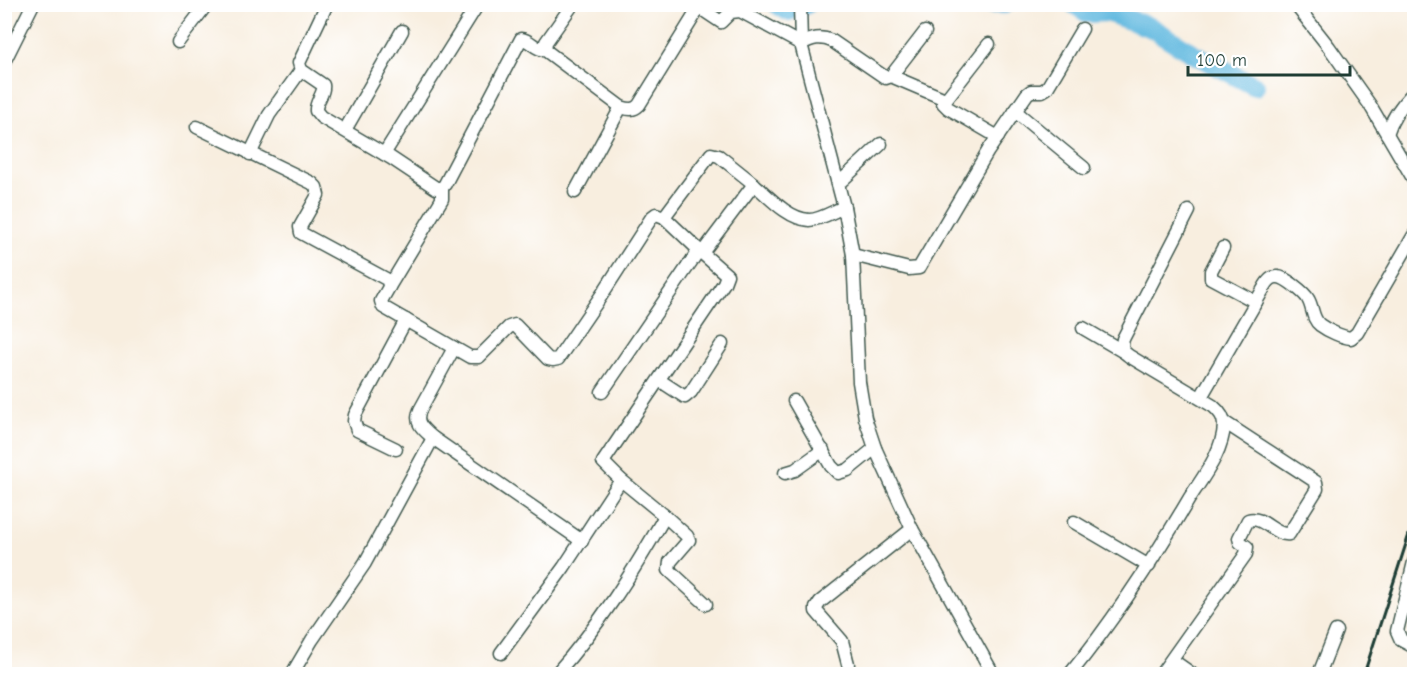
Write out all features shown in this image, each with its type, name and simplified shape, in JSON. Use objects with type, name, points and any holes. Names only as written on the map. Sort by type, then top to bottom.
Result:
[{"type":"street","points":[[4,62],[33,4]]},
{"type":"street","points":[[178,42],[207,4]]},
{"type":"street","points":[[327,4],[299,63],[301,70],[323,85],[323,92],[316,107],[318,114],[432,186],[442,188]]},
{"type":"street","points":[[384,154],[478,4]]},
{"type":"street","points":[[546,50],[546,42],[573,4]]},
{"type":"street","points":[[1295,4],[1329,47],[1387,134],[1414,180]]},
{"type":"street","points":[[706,604],[669,570],[670,562],[689,540],[687,536],[604,465],[603,459],[726,279],[727,275],[723,270],[664,217],[656,214],[558,358],[553,360],[548,359],[515,325],[509,327],[479,357],[470,357],[381,304],[442,199],[442,188],[521,39],[546,50],[621,107],[629,110],[639,105],[696,6],[721,22],[731,12],[740,11],[801,44]]},
{"type":"street","points":[[800,7],[801,44],[844,207],[853,255],[859,382],[865,418],[875,448],[912,529],[993,675]]},
{"type":"street","points":[[853,255],[909,269],[919,268],[1015,111],[1031,91],[1042,91],[1047,88],[1082,29]]},
{"type":"street","points":[[345,130],[402,31]]},
{"type":"street","points":[[801,44],[822,37],[832,41],[886,78],[891,76],[925,32]]},
{"type":"street","points":[[989,44],[944,103],[948,108],[998,137]]},
{"type":"street","points":[[250,154],[268,115],[301,70]]},
{"type":"street","points":[[891,76],[945,99]]},
{"type":"street","points":[[1387,134],[1390,122],[1414,92]]},
{"type":"street","points":[[575,192],[621,107]]},
{"type":"street","points":[[1015,111],[1084,168]]},
{"type":"street","points":[[197,127],[316,187],[318,195],[300,227],[301,233],[384,277],[388,280],[389,287]]},
{"type":"street","points":[[838,184],[881,144]]},
{"type":"street","points":[[664,217],[711,154],[719,156],[787,211],[808,220],[844,207]]},
{"type":"street","points":[[602,392],[700,251],[754,184]]},
{"type":"street","points":[[1124,352],[1121,346],[1123,339],[1189,211]]},
{"type":"street","points":[[1201,397],[1271,278],[1277,276],[1303,292],[1320,325],[1351,338],[1357,333],[1414,235]]},
{"type":"street","points":[[1223,248],[1211,271],[1211,278],[1256,302]]},
{"type":"street","points":[[396,449],[357,430],[354,421],[406,320]]},
{"type":"street","points":[[1083,328],[1201,397],[1218,411],[1224,422],[1318,485],[1289,534],[1283,534],[1257,519],[1248,520],[1239,538],[1240,542],[1247,547],[1246,554],[1161,675]]},
{"type":"street","points":[[659,380],[685,397],[691,392],[722,344]]},
{"type":"street","points":[[454,348],[418,415],[419,424],[432,438],[582,541]]},
{"type":"street","points":[[794,401],[831,466],[838,473],[848,470],[875,448]]},
{"type":"street","points":[[1070,675],[1149,566],[1212,462],[1219,446],[1224,422]]},
{"type":"street","points":[[292,675],[323,623],[365,563],[432,438]]},
{"type":"street","points":[[785,473],[795,470],[823,450]]},
{"type":"street","points":[[501,653],[582,541],[621,480]]},
{"type":"street","points":[[556,675],[612,603],[665,516]]},
{"type":"street","points":[[1074,522],[1149,566]]},
{"type":"street","points":[[848,664],[842,641],[816,611],[816,608],[820,602],[912,529]]},
{"type":"street","points":[[1414,562],[1397,631],[1401,640],[1414,646]]},
{"type":"street","points":[[1320,675],[1336,631]]},
{"type":"street","points":[[1172,660],[1192,675]]},
{"type":"waterway","points":[[777,4],[788,11],[807,4]]},
{"type":"waterway","points":[[991,4],[1005,4]]},
{"type":"waterway","points":[[1074,4],[1088,13],[1107,12],[1152,28],[1192,53],[1255,86]]},
{"type":"railway","points":[[1364,674],[1414,519]]}]
